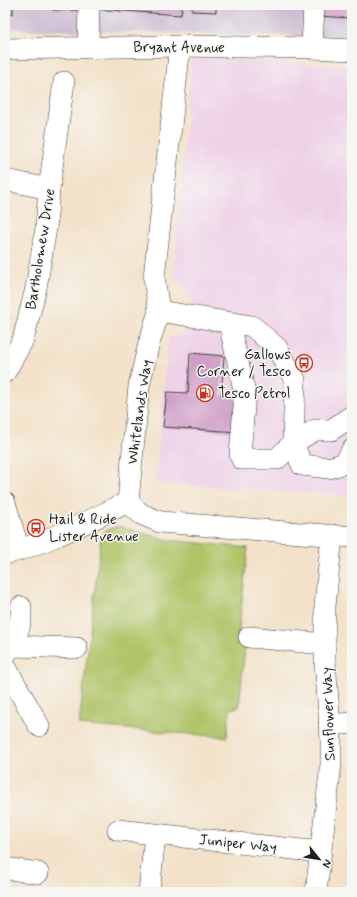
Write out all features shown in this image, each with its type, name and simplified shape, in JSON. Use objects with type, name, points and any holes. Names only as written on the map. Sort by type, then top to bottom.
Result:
[{"type":"street","points":[[88,48],[89,5]]},
{"type":"street","points":[[312,48],[314,5]]},
{"type":"street","name":"Bryant Avenue","points":[[5,49],[180,46],[352,50]]},
{"type":"street","name":"Whitelands Way","points":[[128,502],[139,386],[148,347],[159,311],[154,277],[180,46]]},
{"type":"street","name":"Bartholomew Drive","points":[[5,372],[23,340],[34,295],[46,228],[49,189],[64,82]]},
{"type":"street","points":[[5,181],[12,181],[49,189]]},
{"type":"street","points":[[159,311],[252,326],[277,348],[295,380],[293,443],[302,465],[329,468],[345,463],[352,450]]},
{"type":"street","points":[[229,323],[245,394],[241,458],[244,460],[277,459],[293,443],[315,430],[331,430],[352,416]]},
{"type":"street","points":[[5,503],[12,552],[59,535],[128,502],[140,514],[160,522],[342,536]]},
{"type":"street","name":"Sunflower Way","points":[[316,892],[330,764],[331,740],[325,644],[325,606],[342,536]]},
{"type":"street","points":[[21,607],[22,619],[8,651],[77,648]]},
{"type":"street","points":[[249,637],[325,644]]},
{"type":"street","points":[[5,666],[39,726]]},
{"type":"street","points":[[329,725],[352,723]]},
{"type":"street","name":"Juniper Way","points":[[118,830],[321,852]]},
{"type":"street","points":[[149,892],[155,834]]},
{"type":"street","points":[[5,870],[10,869],[38,873]]},
{"type":"shaded area","points":[[5,5],[352,5],[352,37],[31,30],[5,28]]},
{"type":"shaded area","points":[[192,52],[214,58],[352,66],[352,496],[155,483],[168,338],[185,335],[192,296],[173,277]]},
{"type":"green space","points":[[118,526],[168,540],[248,548],[237,645],[245,646],[239,707],[230,709],[227,737],[79,725],[101,538],[105,531]]},
{"type":"building","points":[[5,5],[13,5],[13,14],[5,13]]},
{"type":"building","points":[[53,5],[82,5],[82,10],[53,10]]},
{"type":"building","points":[[94,5],[182,5],[181,15],[94,9]]},
{"type":"building","points":[[192,5],[216,5],[216,12],[192,11]]},
{"type":"building","points":[[317,5],[352,5],[352,18],[316,16]]},
{"type":"building","name":"Tesco Petrol","points":[[190,353],[224,356],[221,396],[241,397],[238,432],[163,427],[167,392],[188,393]]},
{"type":"place","name":"Gallows Corner / Tesco","points":[[304,363]]},
{"type":"place","name":"Tesco Petrol","points":[[205,393]]},
{"type":"place","name":"Hail & Ride Lister Avenue","points":[[36,528]]}]
